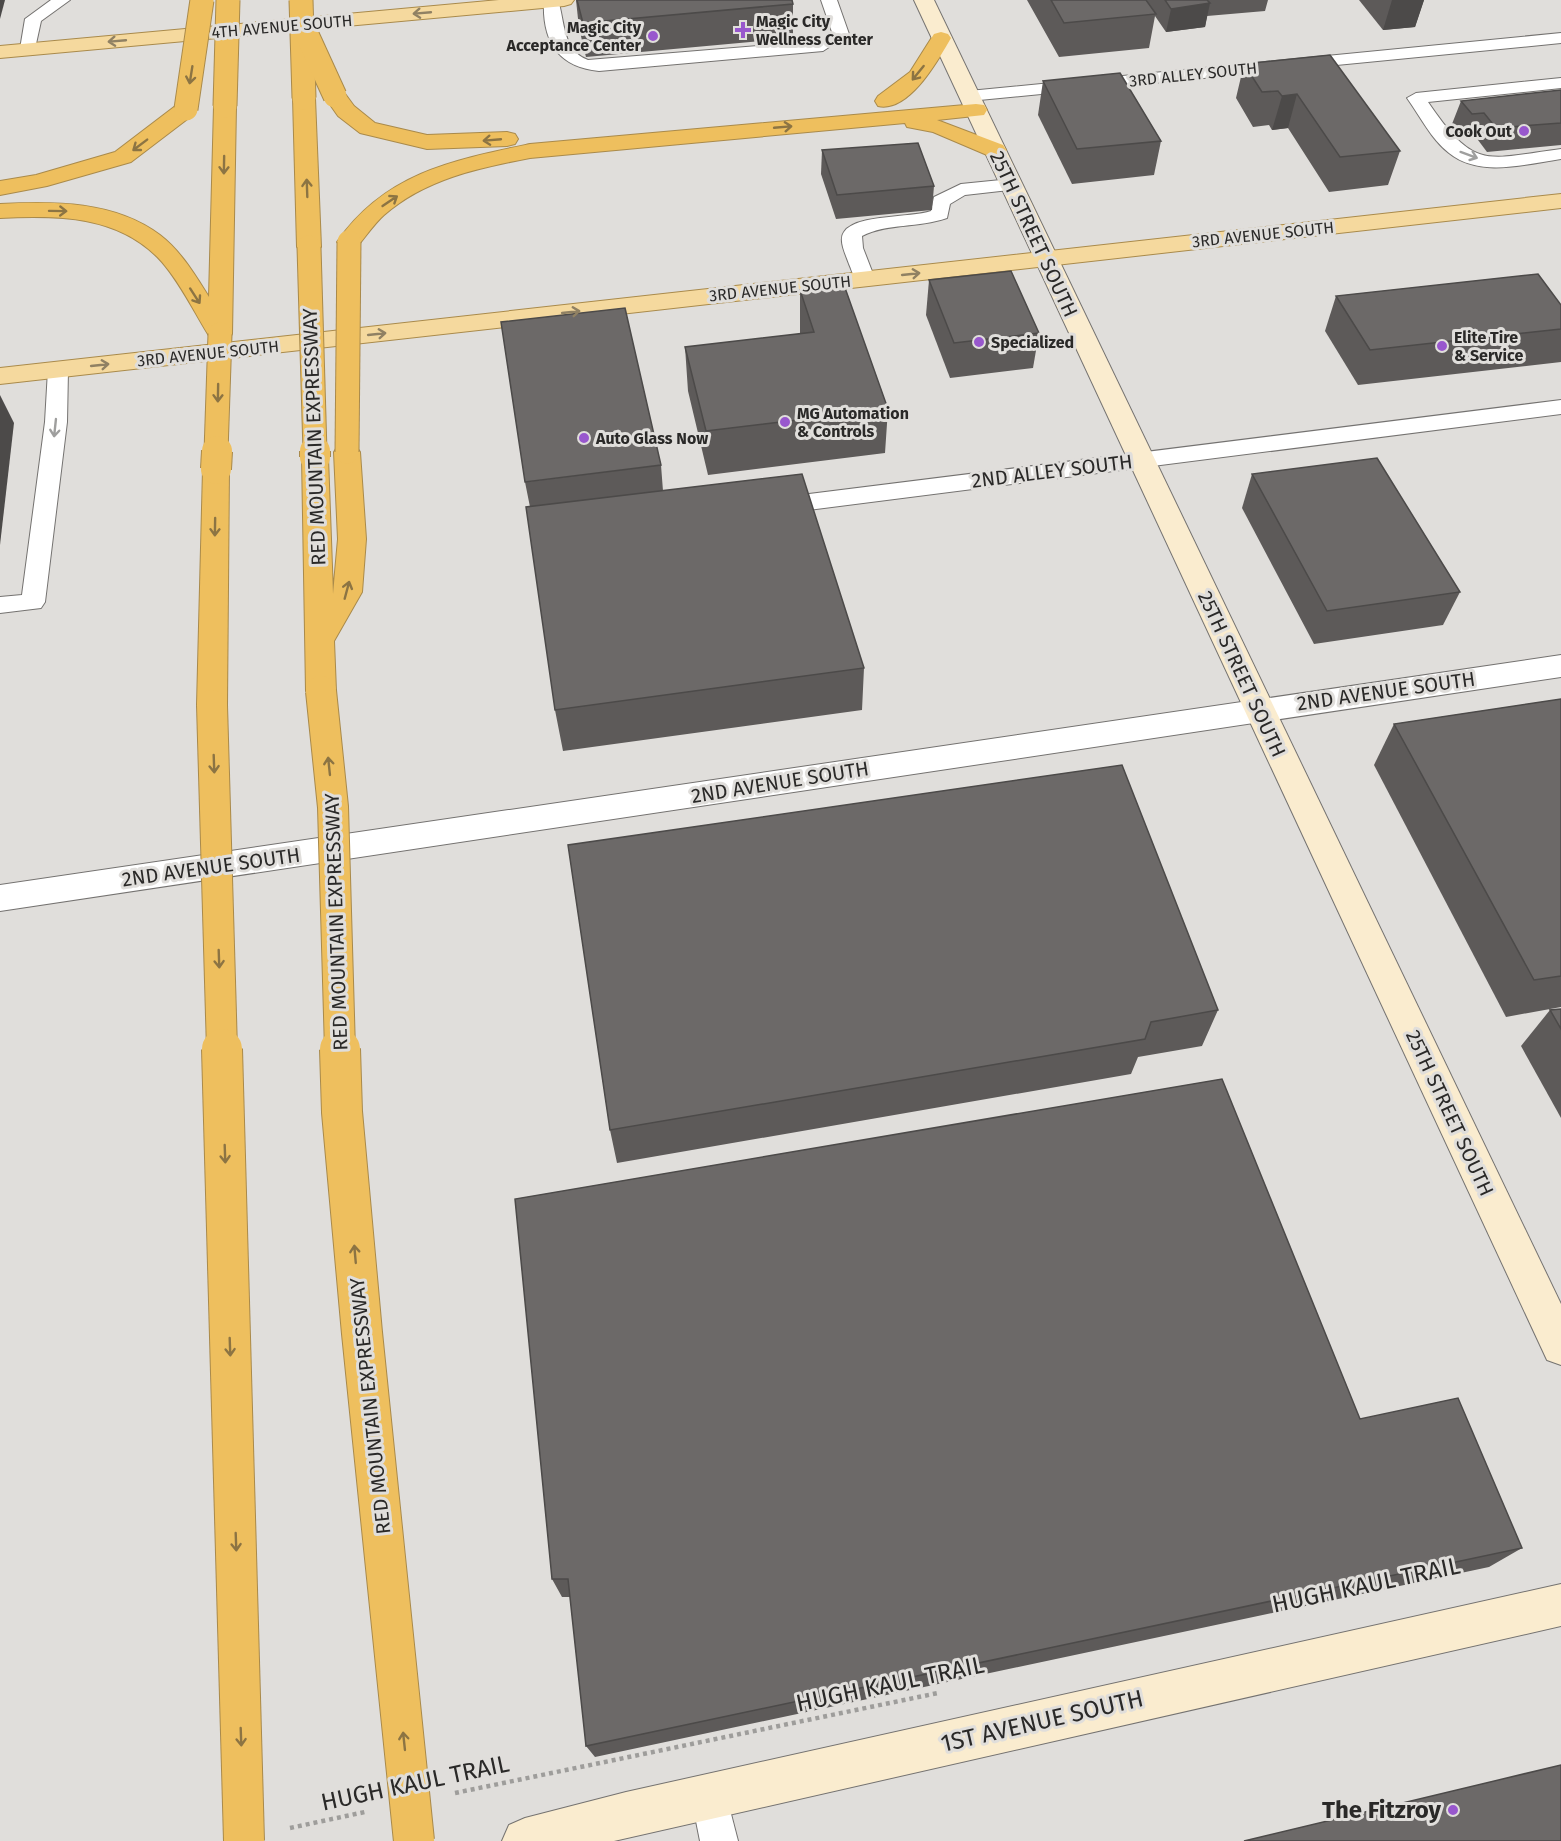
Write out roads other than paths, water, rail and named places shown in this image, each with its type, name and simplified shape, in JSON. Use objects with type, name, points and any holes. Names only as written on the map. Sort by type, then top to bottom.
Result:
[{"type":"highway","points":[[0,188],[39,181],[123,157],[186,109],[202,0]]},
{"type":"highway","points":[[228,0],[212,705],[244,1841]]},
{"type":"highway","name":"RED MOUNTAIN EXPRESSWAY","points":[[301,0],[321,691],[333,807],[342,1112],[362,1333],[414,1841]]},
{"type":"highway","points":[[302,23],[335,96],[346,111],[368,128],[427,142],[490,141],[972,103]]},
{"type":"highway","points":[[889,109],[918,76],[942,38]]},
{"type":"highway","points":[[320,641],[348,592],[352,539],[347,452],[349,242],[376,210],[418,182],[467,164],[530,151],[889,109],[995,150]]},
{"type":"highway","points":[[0,211],[73,211],[110,218],[144,233],[170,257],[220,334]]},
{"type":"main road","name":"4TH AVENUE SOUTH","points":[[0,52],[558,1]]},
{"type":"main road","name":"3RD AVENUE SOUTH","points":[[0,376],[1561,201]]},
{"type":"street","name":"25TH STREET SOUTH","points":[[924,0],[1561,1347]]},
{"type":"street","name":"2ND AVENUE SOUTH","points":[[0,898],[1258,709],[1561,666]]},
{"type":"street","name":"1ST AVENUE SOUTH","points":[[525,1841],[710,1796],[1561,1605]]},
{"type":"lane","points":[[28,49],[33,19],[62,0]]},
{"type":"lane","points":[[558,1],[555,27],[568,58],[581,66],[599,66],[823,46],[841,34],[829,0]]},
{"type":"lane","name":"3RD ALLEY SOUTH","points":[[972,103],[1561,38]]},
{"type":"lane","points":[[1561,83],[1416,98],[1456,150],[1467,156],[1498,161],[1561,154]]},
{"type":"lane","points":[[865,279],[853,248],[852,234],[863,226],[924,222],[940,214],[941,201],[953,192],[1011,185]]},
{"type":"lane","points":[[0,606],[33,602],[56,422],[58,370]]},
{"type":"lane","name":"2ND ALLEY SOUTH","points":[[753,509],[1561,407]]},
{"type":"lane","points":[[710,1796],[719,1841]]},
{"type":"place","name":"Magic City Wellness Center","points":[[743,30]]},
{"type":"place","name":"Magic City Acceptance Center","points":[[653,36]]},
{"type":"place","name":"Cook Out","points":[[1524,131]]},
{"type":"place","name":"Specialized","points":[[979,342]]},
{"type":"place","name":"Elite Tire & Service","points":[[1442,346]]},
{"type":"place","name":"MG Automation & Controls","points":[[785,422]]},
{"type":"place","name":"Auto Glass Now","points":[[584,438]]},
{"type":"place","name":"The Fitzroy","points":[[1453,1810]]}]
